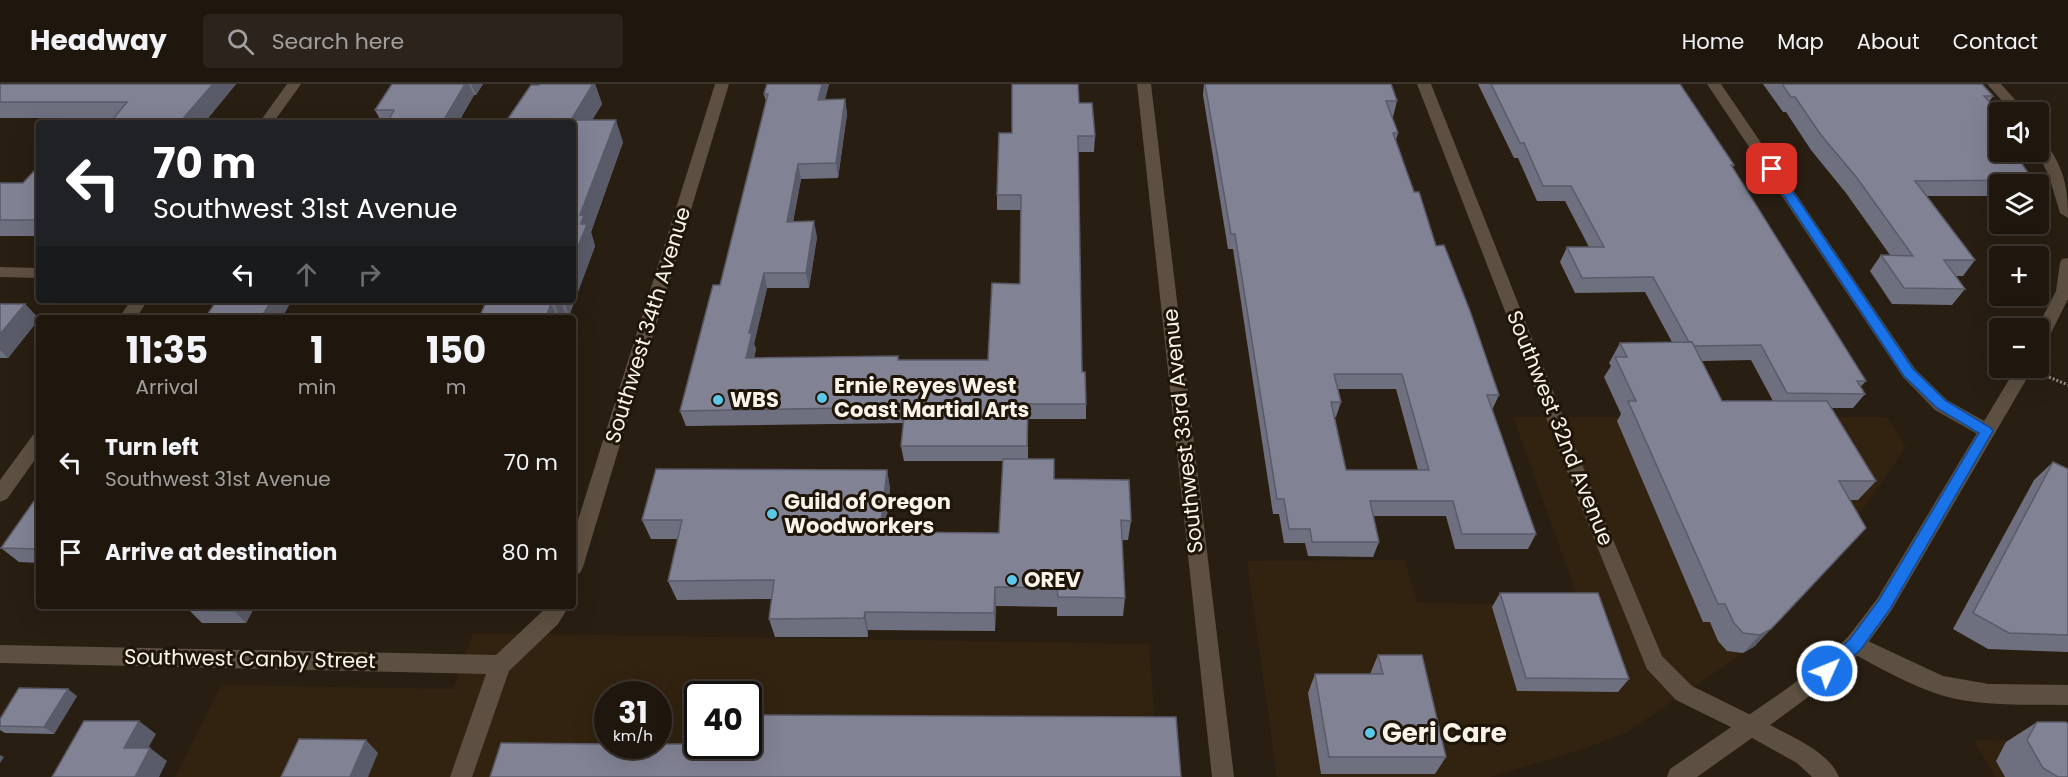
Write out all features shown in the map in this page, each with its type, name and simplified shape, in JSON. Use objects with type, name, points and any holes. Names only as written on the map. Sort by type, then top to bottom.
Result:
[{"type":"street","points":[[269,120],[294,84]]},
{"type":"street","name":"Southwest 34th Avenue","points":[[576,557],[722,84]]},
{"type":"street","name":"Southwest 33rd Avenue","points":[[1144,84],[1223,777]]},
{"type":"street","name":"Southwest 32nd Avenue","points":[[1425,84],[1586,497],[1654,662],[1684,693],[1805,756],[1828,777]]},
{"type":"street","points":[[1714,84],[1909,373],[1941,405],[1987,431]]},
{"type":"street","points":[[1994,84],[2010,102]]},
{"type":"street","points":[[2049,158],[2068,213]]},
{"type":"street","points":[[2049,321],[2064,291],[2068,263]]},
{"type":"street","points":[[0,272],[36,273]]},
{"type":"street","points":[[1678,777],[1827,671],[1856,644],[1884,605],[2018,378]]},
{"type":"street","points":[[0,494],[36,444]]},
{"type":"street","points":[[460,777],[500,665],[551,618],[557,609]]},
{"type":"street","points":[[1856,644],[1907,671],[1944,686],[1972,692],[2068,695]]},
{"type":"street","name":"Southwest Canby Street","points":[[0,654],[500,665]]},
{"type":"shaded area","points":[[1513,417],[1887,417],[1906,447],[1822,568],[1783,613],[1735,659],[1627,732],[1584,749],[1490,777],[1277,777],[1247,561],[1405,560],[1417,603],[1580,604]]},
{"type":"shaded area","points":[[473,633],[1149,644],[1159,777],[175,777],[221,685],[453,689]]},
{"type":"shaded area","points":[[1974,740],[2068,742],[2068,777],[1995,777]]},
{"type":"building","points":[[0,84],[213,84],[182,120],[112,120],[127,102],[0,102]]},
{"type":"building","points":[[392,84],[465,84],[444,120],[389,119],[394,110],[375,110]]},
{"type":"building","points":[[593,84],[571,120],[507,120],[531,85]]},
{"type":"building","points":[[767,84],[822,84],[818,100],[845,99],[836,163],[798,164],[787,222],[814,221],[806,273],[764,273],[749,333],[752,333],[746,358],[898,356],[898,360],[988,360],[992,283],[1020,284],[1021,195],[997,195],[999,133],[1012,133],[1012,84],[1078,84],[1079,103],[1092,103],[1095,136],[1078,136],[1082,372],[1085,372],[1086,404],[1028,404],[1027,446],[901,446],[905,407],[680,411],[713,285],[720,285],[768,94],[764,94]]},
{"type":"building","points":[[1205,84],[1391,84],[1397,101],[1386,101],[1398,133],[1393,133],[1414,192],[1419,192],[1436,246],[1444,245],[1470,311],[1499,395],[1487,395],[1536,534],[1462,534],[1453,501],[1370,501],[1379,542],[1312,542],[1310,529],[1289,529],[1284,499],[1277,499],[1235,234],[1231,234]],"holes":[[[1334,374],[1402,374],[1429,470],[1346,470],[1331,402],[1341,402]]]},
{"type":"building","points":[[1491,84],[1680,84],[1734,165],[1731,165],[1866,381],[1857,381],[1865,394],[1787,393],[1761,345],[1694,346],[1692,342],[1689,342],[1653,277],[1582,278],[1567,247],[1604,247],[1571,186],[1543,186],[1524,143],[1520,143]]},
{"type":"building","points":[[1782,84],[1982,84],[1993,96],[1984,96],[1990,102],[1989,162],[2021,162],[2029,174],[1989,174],[1989,180],[1915,181],[1975,260],[1944,260],[1965,289],[1904,288],[1881,255],[1913,256],[1795,97],[1791,97]]},
{"type":"building","points":[[576,120],[616,120],[580,215],[584,215],[581,224],[587,224],[576,252]]},
{"type":"building","points":[[36,170],[36,220],[0,220],[0,183],[23,183]]},
{"type":"building","points":[[215,303],[270,303],[263,315],[207,315]]},
{"type":"building","points":[[486,303],[551,303],[547,315],[480,315]]},
{"type":"building","points":[[0,304],[25,304],[0,334]]},
{"type":"building","points":[[1692,342],[1722,401],[1827,401],[1876,481],[1839,481],[1866,528],[1771,629],[1760,635],[1743,633],[1734,623],[1725,604],[1718,604],[1628,401],[1636,401],[1615,357],[1627,357],[1620,343]]},
{"type":"building","points":[[1003,459],[1054,459],[1054,479],[1129,480],[1131,521],[1121,520],[1125,598],[1058,597],[1057,588],[995,587],[994,613],[865,612],[864,618],[769,619],[774,580],[668,581],[682,520],[642,520],[656,469],[887,470],[880,532],[999,533]]},
{"type":"building","points":[[2053,462],[2068,469],[2068,635],[2009,633],[1973,613]]},
{"type":"building","points":[[36,498],[36,549],[1,548]]},
{"type":"building","points":[[1500,593],[1598,593],[1629,679],[1526,678]]},
{"type":"building","points":[[190,609],[235,609],[234,611]]},
{"type":"building","name":"Geri Care","points":[[1378,655],[1422,655],[1446,757],[1329,757],[1315,674],[1383,674]]},
{"type":"building","points":[[19,688],[68,689],[44,727],[0,726],[0,719]]},
{"type":"building","points":[[762,715],[1176,717],[1181,777],[490,777],[501,743],[594,744],[594,759],[672,759],[672,744],[684,744],[684,759],[762,759]]},
{"type":"building","points":[[84,721],[139,721],[124,748],[150,748],[135,777],[52,777]]},
{"type":"building","points":[[2037,722],[2066,722],[2068,724],[2068,777],[2058,777],[2043,768],[2027,740]]},
{"type":"building","points":[[299,739],[366,740],[350,777],[281,777]]},
{"type":"place","name":"Ernie Reyes West Coast Martial Arts","points":[[822,398]]},
{"type":"place","name":"WBS","points":[[718,400]]},
{"type":"place","name":"Guild of Oregon Woodworkers","points":[[772,514]]},
{"type":"place","name":"OREV","points":[[1012,580]]},
{"type":"place","name":"Geri Care","points":[[1370,733]]},
{"type":"route","points":[[1772,169],[1909,373],[1941,405],[1987,431],[1884,605],[1856,644],[1827,671]]}]
